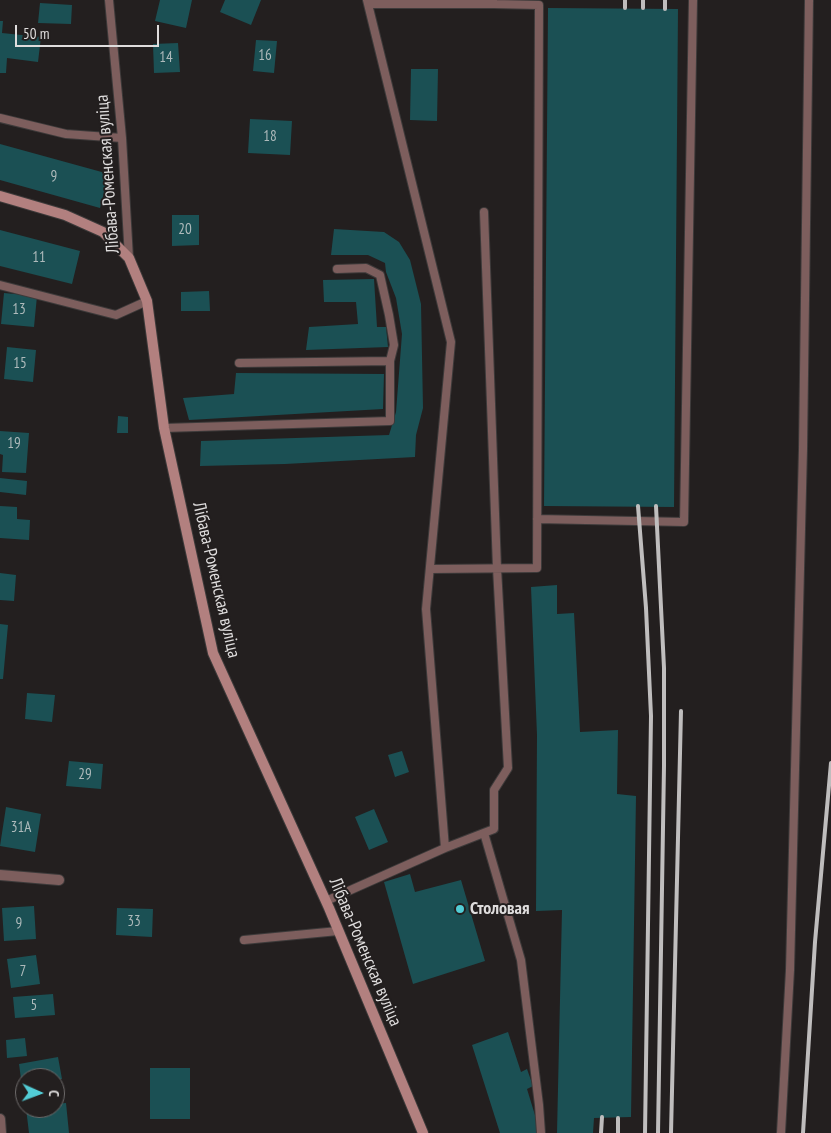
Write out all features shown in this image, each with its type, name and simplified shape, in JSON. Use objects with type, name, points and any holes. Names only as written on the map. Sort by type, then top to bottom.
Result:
[{"type":"main road","points":[[0,196],[66,216],[103,232],[129,258]]},
{"type":"main road","name":"Лібава-Роменская вуліца","points":[[129,258],[147,302],[164,428],[213,653],[326,900],[423,1133]]},
{"type":"street","points":[[0,875],[59,880]]},
{"type":"street","points":[[0,1119],[1,1133]]},
{"type":"lane","name":"Лібава-Роменская вуліца","points":[[109,0],[122,138],[129,258]]},
{"type":"lane","points":[[537,519],[684,522],[692,0]]},
{"type":"lane","points":[[781,1133],[790,970],[803,440],[809,0]]},
{"type":"lane","points":[[430,569],[537,568],[539,2],[368,2],[451,342],[426,609],[445,848]]},
{"type":"lane","points":[[0,118],[66,134],[122,138]]},
{"type":"lane","points":[[326,900],[445,848],[494,829],[494,790],[508,768],[497,568],[484,212]]},
{"type":"lane","points":[[164,428],[390,421],[390,361],[394,345],[380,275],[366,268],[337,269]]},
{"type":"lane","points":[[0,285],[116,315],[147,302]]},
{"type":"lane","points":[[239,363],[390,361]]},
{"type":"lane","points":[[484,833],[521,960],[539,1105],[540,1133]]},
{"type":"lane","points":[[244,940],[338,931]]},
{"type":"building","points":[[160,0],[192,0],[186,28],[155,21]]},
{"type":"building","points":[[225,0],[261,0],[251,25],[220,12]]},
{"type":"building","points":[[40,3],[72,5],[71,24],[38,23]]},
{"type":"building","points":[[548,8],[678,9],[674,507],[544,506]]},
{"type":"building","points":[[0,21],[3,21],[2,33],[41,37],[38,62],[7,58],[6,73],[0,73]]},
{"type":"building","points":[[256,40],[277,41],[274,73],[253,71]]},
{"type":"building","points":[[178,43],[180,72],[154,73],[153,44]]},
{"type":"building","points":[[411,69],[438,69],[437,121],[410,120]]},
{"type":"building","points":[[250,119],[292,121],[290,155],[248,153]]},
{"type":"building","points":[[0,144],[109,174],[100,208],[0,180]]},
{"type":"building","points":[[172,215],[199,215],[199,245],[172,246]]},
{"type":"building","points":[[334,229],[384,232],[399,242],[410,260],[421,304],[423,408],[416,435],[415,457],[285,464],[200,466],[201,441],[389,435],[396,412],[402,334],[396,298],[386,272],[385,263],[368,255],[331,255]]},
{"type":"building","points":[[0,230],[80,251],[72,284],[0,266]]},
{"type":"building","points":[[374,279],[377,327],[386,327],[388,347],[306,350],[309,327],[358,324],[356,302],[324,302],[323,280]]},
{"type":"building","points":[[209,291],[210,311],[181,311],[181,292]]},
{"type":"building","points":[[4,293],[37,296],[34,327],[1,324]]},
{"type":"building","points":[[7,347],[36,350],[33,382],[4,379]]},
{"type":"building","points":[[236,373],[384,374],[383,409],[189,420],[183,398],[234,394]]},
{"type":"building","points":[[118,416],[128,417],[128,433],[117,433]]},
{"type":"building","points":[[0,431],[29,433],[26,473],[2,472],[3,455],[0,454]]},
{"type":"building","points":[[0,478],[27,481],[26,495],[0,492]]},
{"type":"building","points":[[0,506],[17,507],[17,519],[30,520],[29,540],[0,538]]},
{"type":"building","points":[[0,573],[16,575],[14,601],[0,600]]},
{"type":"building","points":[[557,585],[557,614],[574,613],[580,732],[618,730],[617,794],[636,796],[631,1117],[594,1118],[593,1133],[557,1133],[562,910],[536,911],[537,735],[531,587]]},
{"type":"building","points":[[0,624],[8,625],[3,679],[0,679]]},
{"type":"building","points":[[27,693],[55,695],[52,722],[25,719]]},
{"type":"building","points":[[402,751],[409,772],[395,777],[388,755]]},
{"type":"building","points":[[69,761],[103,764],[101,789],[66,786]]},
{"type":"building","points":[[6,807],[41,814],[35,852],[0,846]]},
{"type":"building","points":[[374,809],[388,842],[369,850],[355,817]]},
{"type":"building","points":[[410,874],[415,892],[461,880],[485,961],[413,984],[384,882]]},
{"type":"building","points":[[34,906],[36,939],[4,941],[2,908]]},
{"type":"building","points":[[117,908],[153,909],[152,937],[116,935]]},
{"type":"building","points":[[36,955],[40,984],[11,988],[7,959]]},
{"type":"building","points":[[53,994],[55,1015],[15,1018],[13,997]]},
{"type":"building","points":[[508,1032],[521,1072],[527,1069],[533,1086],[527,1089],[538,1125],[538,1133],[500,1133],[472,1045]]},
{"type":"building","points":[[25,1038],[27,1056],[7,1058],[6,1040]]},
{"type":"building","points":[[58,1057],[60,1068],[20,1068],[19,1064]]},
{"type":"building","points":[[150,1068],[190,1068],[190,1119],[150,1119]]},
{"type":"building","points":[[65,1103],[69,1133],[29,1133],[27,1118],[65,1118]]},
{"type":"railway","points":[[625,0],[625,8]]},
{"type":"railway","points":[[643,0],[643,8]]},
{"type":"railway","points":[[665,0],[665,9]]},
{"type":"railway","points":[[638,506],[646,608],[651,716],[645,1133]]},
{"type":"railway","points":[[656,506],[664,668],[658,1133]]},
{"type":"railway","points":[[671,1133],[681,711]]},
{"type":"railway","points":[[803,1133],[815,942],[831,763]]},
{"type":"railway","points":[[601,1133],[602,1117]]},
{"type":"railway","points":[[618,1118],[618,1133]]},
{"type":"place","name":"Столовая","points":[[460,909]]}]
